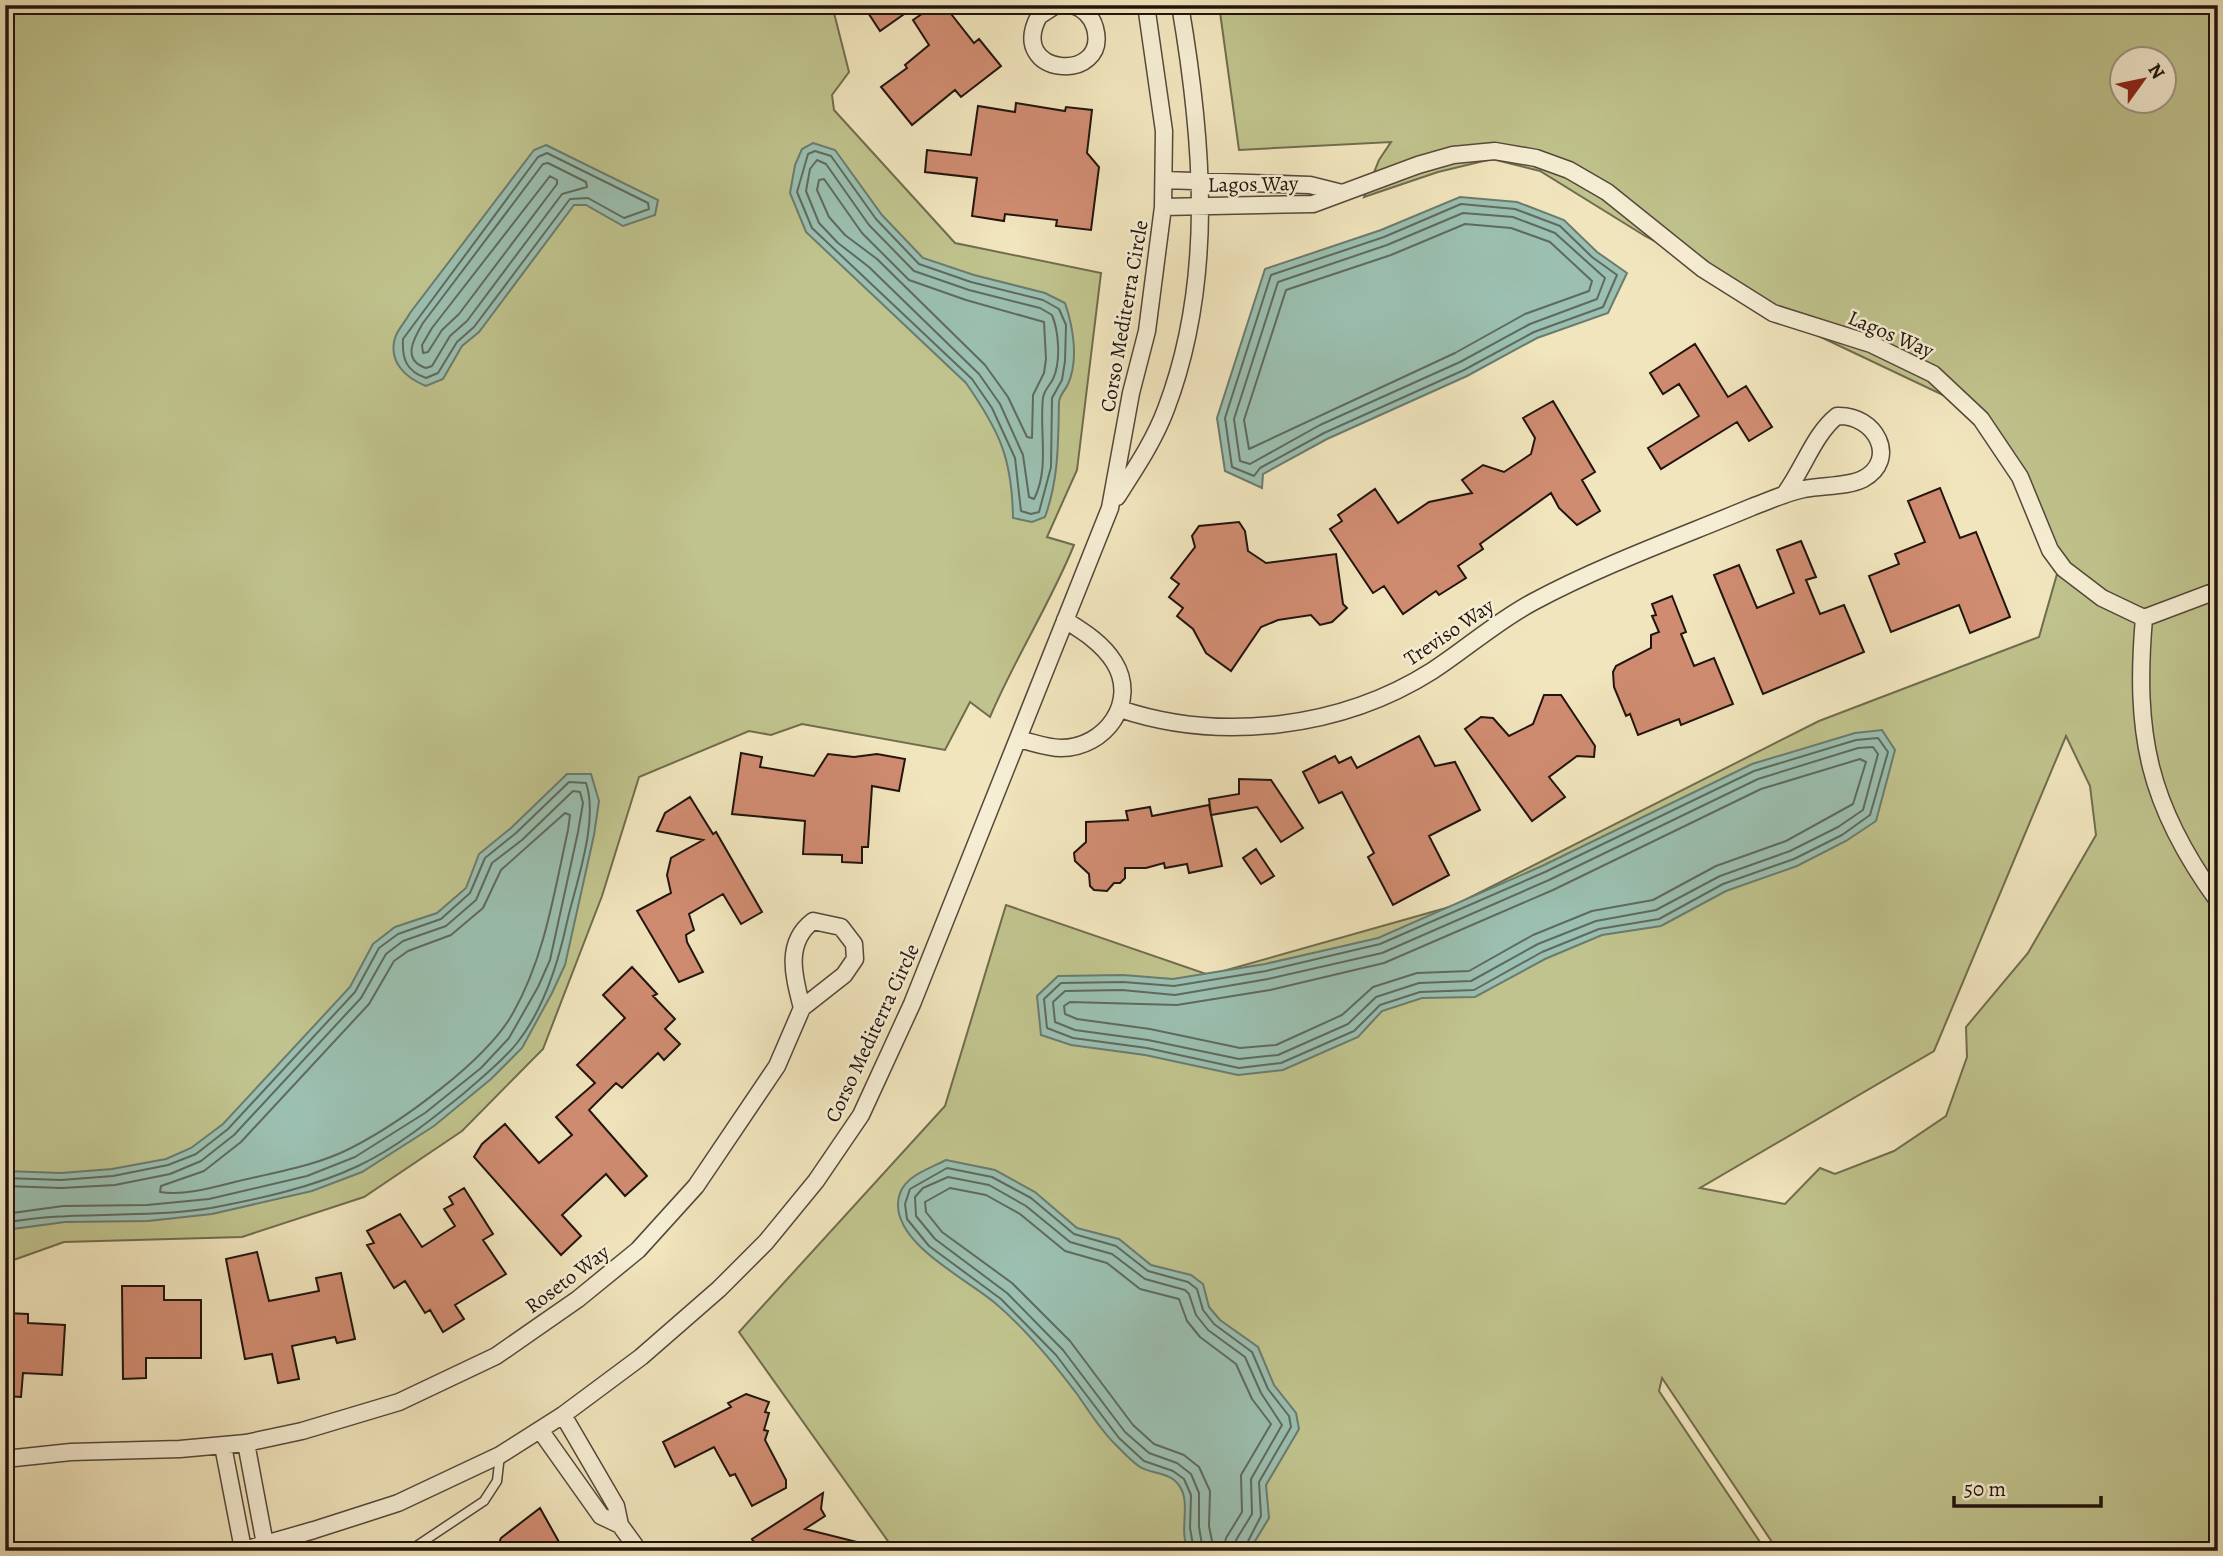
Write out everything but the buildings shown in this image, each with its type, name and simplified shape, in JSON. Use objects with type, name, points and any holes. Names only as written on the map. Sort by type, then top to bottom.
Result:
[{"type":"street","points":[[1056,5],[1040,16],[1033,37],[1041,57],[1048,63],[1068,68],[1086,60],[1096,43],[1094,24],[1088,14],[1073,5]]},
{"type":"street","name":"Corso Mediterra Circle","points":[[1110,508],[1131,393],[1147,331],[1164,207],[1164,131],[1146,5]]},
{"type":"street","name":"Corso Mediterra Circle","points":[[226,1551],[265,1544],[398,1503],[500,1455],[563,1415],[640,1357],[719,1289],[766,1242],[816,1181],[860,1115],[912,1004],[1110,508],[1148,447],[1166,410],[1184,352],[1198,262],[1202,206],[1196,121],[1180,5]]},
{"type":"street","name":"Lagos Way","points":[[1164,207],[1313,204],[1418,165],[1453,155],[1495,150],[1536,158],[1569,170],[1607,192],[1703,269],[1773,313],[1871,344],[1933,374],[1981,419],[2020,477],[2050,550],[2064,569],[2102,598],[2144,618]]},
{"type":"street","name":"Lagos Way","points":[[1164,180],[1310,185],[1342,193]]},
{"type":"street","name":"Treviso Way","points":[[1120,709],[1167,722],[1206,726],[1264,725],[1332,715],[1401,689],[1533,601],[1784,495],[1801,489],[1863,479],[1878,466],[1881,446],[1874,431],[1864,421],[1852,415],[1837,416],[1818,437],[1801,473],[1784,495]]},
{"type":"street","points":[[2218,587],[2213,592],[2144,618],[2140,705],[2149,764],[2169,822],[2198,874],[2218,901]]},
{"type":"street","points":[[1018,739],[1060,748],[1095,741],[1108,729],[1120,709],[1123,682],[1116,664],[1104,648],[1065,620]]},
{"type":"street","name":"Roseto Way","points":[[5,1459],[71,1452],[246,1443],[302,1431],[399,1402],[496,1356],[578,1299],[638,1251],[696,1186],[778,1066],[802,1008],[844,975],[855,959],[854,944],[841,927],[813,921],[795,941],[792,955],[802,1008]]},
{"type":"street","points":[[563,1415],[616,1506],[620,1525],[639,1551]]},
{"type":"street","points":[[540,1430],[601,1516],[620,1525]]},
{"type":"street","points":[[246,1443],[265,1544]]},
{"type":"street","points":[[223,1446],[243,1549]]},
{"type":"lane","points":[[409,1551],[484,1501],[497,1481],[500,1455]]},
{"type":"green space","points":[[5,5],[832,5],[849,72],[832,95],[834,110],[955,243],[1101,273],[1077,470],[1047,537],[1074,545],[990,717],[970,702],[945,750],[802,724],[771,735],[749,731],[639,777],[602,896],[543,1049],[462,1131],[364,1197],[242,1237],[64,1242],[5,1263]]},
{"type":"green space","points":[[1219,5],[2218,5],[2218,1551],[1778,1551],[1662,1378],[1659,1391],[1766,1551],[895,1551],[739,1332],[945,1106],[1006,905],[1209,975],[1453,906],[1819,721],[2039,637],[2061,560],[2018,477],[1960,403],[1806,330],[1732,282],[1645,236],[1540,171],[1492,159],[1438,172],[1364,197],[1379,160],[1391,142],[1239,150]],"holes":[[[2066,736],[2090,786],[2096,835],[2028,953],[1966,1027],[1967,1057],[1946,1116],[1894,1151],[1835,1174],[1820,1168],[1785,1204],[1700,1188],[1934,1051]]]},
{"type":"water","points":[[813,143],[835,150],[882,215],[923,258],[974,275],[1045,293],[1065,303],[1074,354],[1071,375],[1059,400],[1055,474],[1045,517],[1032,522],[1013,518],[1010,478],[1002,446],[988,416],[966,383],[806,232],[790,193],[795,165],[802,149]]},
{"type":"water","points":[[546,145],[658,200],[655,215],[623,226],[586,205],[574,205],[479,332],[462,346],[443,379],[426,386],[419,383],[406,374],[396,362],[394,347],[398,332],[534,150]]},
{"type":"water","points":[[1460,197],[1517,202],[1564,220],[1597,252],[1627,273],[1608,313],[1537,338],[1467,376],[1327,439],[1263,474],[1262,488],[1225,471],[1217,418],[1265,269],[1381,230]]},
{"type":"water","points":[[1882,730],[1895,750],[1876,821],[1846,841],[1797,866],[1726,891],[1661,926],[1602,935],[1545,959],[1475,997],[1422,998],[1382,1011],[1358,1037],[1283,1070],[1238,1075],[1145,1055],[1071,1045],[1041,1035],[1037,996],[1058,976],[1123,975],[1173,979],[1265,964],[1378,938],[1542,866],[1752,764],[1855,733]]},
{"type":"water","points":[[567,774],[591,774],[599,801],[565,965],[522,1048],[491,1079],[434,1126],[362,1172],[312,1191],[212,1214],[148,1221],[65,1222],[5,1230],[5,1171],[61,1173],[112,1169],[166,1159],[191,1148],[223,1124],[350,987],[373,944],[395,927],[437,913],[466,888],[479,854],[511,828]]},
{"type":"water","points":[[946,1160],[995,1170],[1035,1192],[1077,1228],[1119,1239],[1151,1265],[1191,1275],[1203,1284],[1209,1307],[1220,1320],[1258,1347],[1274,1385],[1296,1413],[1299,1429],[1266,1485],[1269,1518],[1246,1551],[1189,1551],[1184,1535],[1184,1499],[1178,1484],[1170,1477],[1144,1469],[1130,1459],[1105,1434],[1077,1394],[1018,1324],[995,1303],[935,1260],[908,1233],[900,1218],[898,1203],[903,1187],[915,1176]]}]
